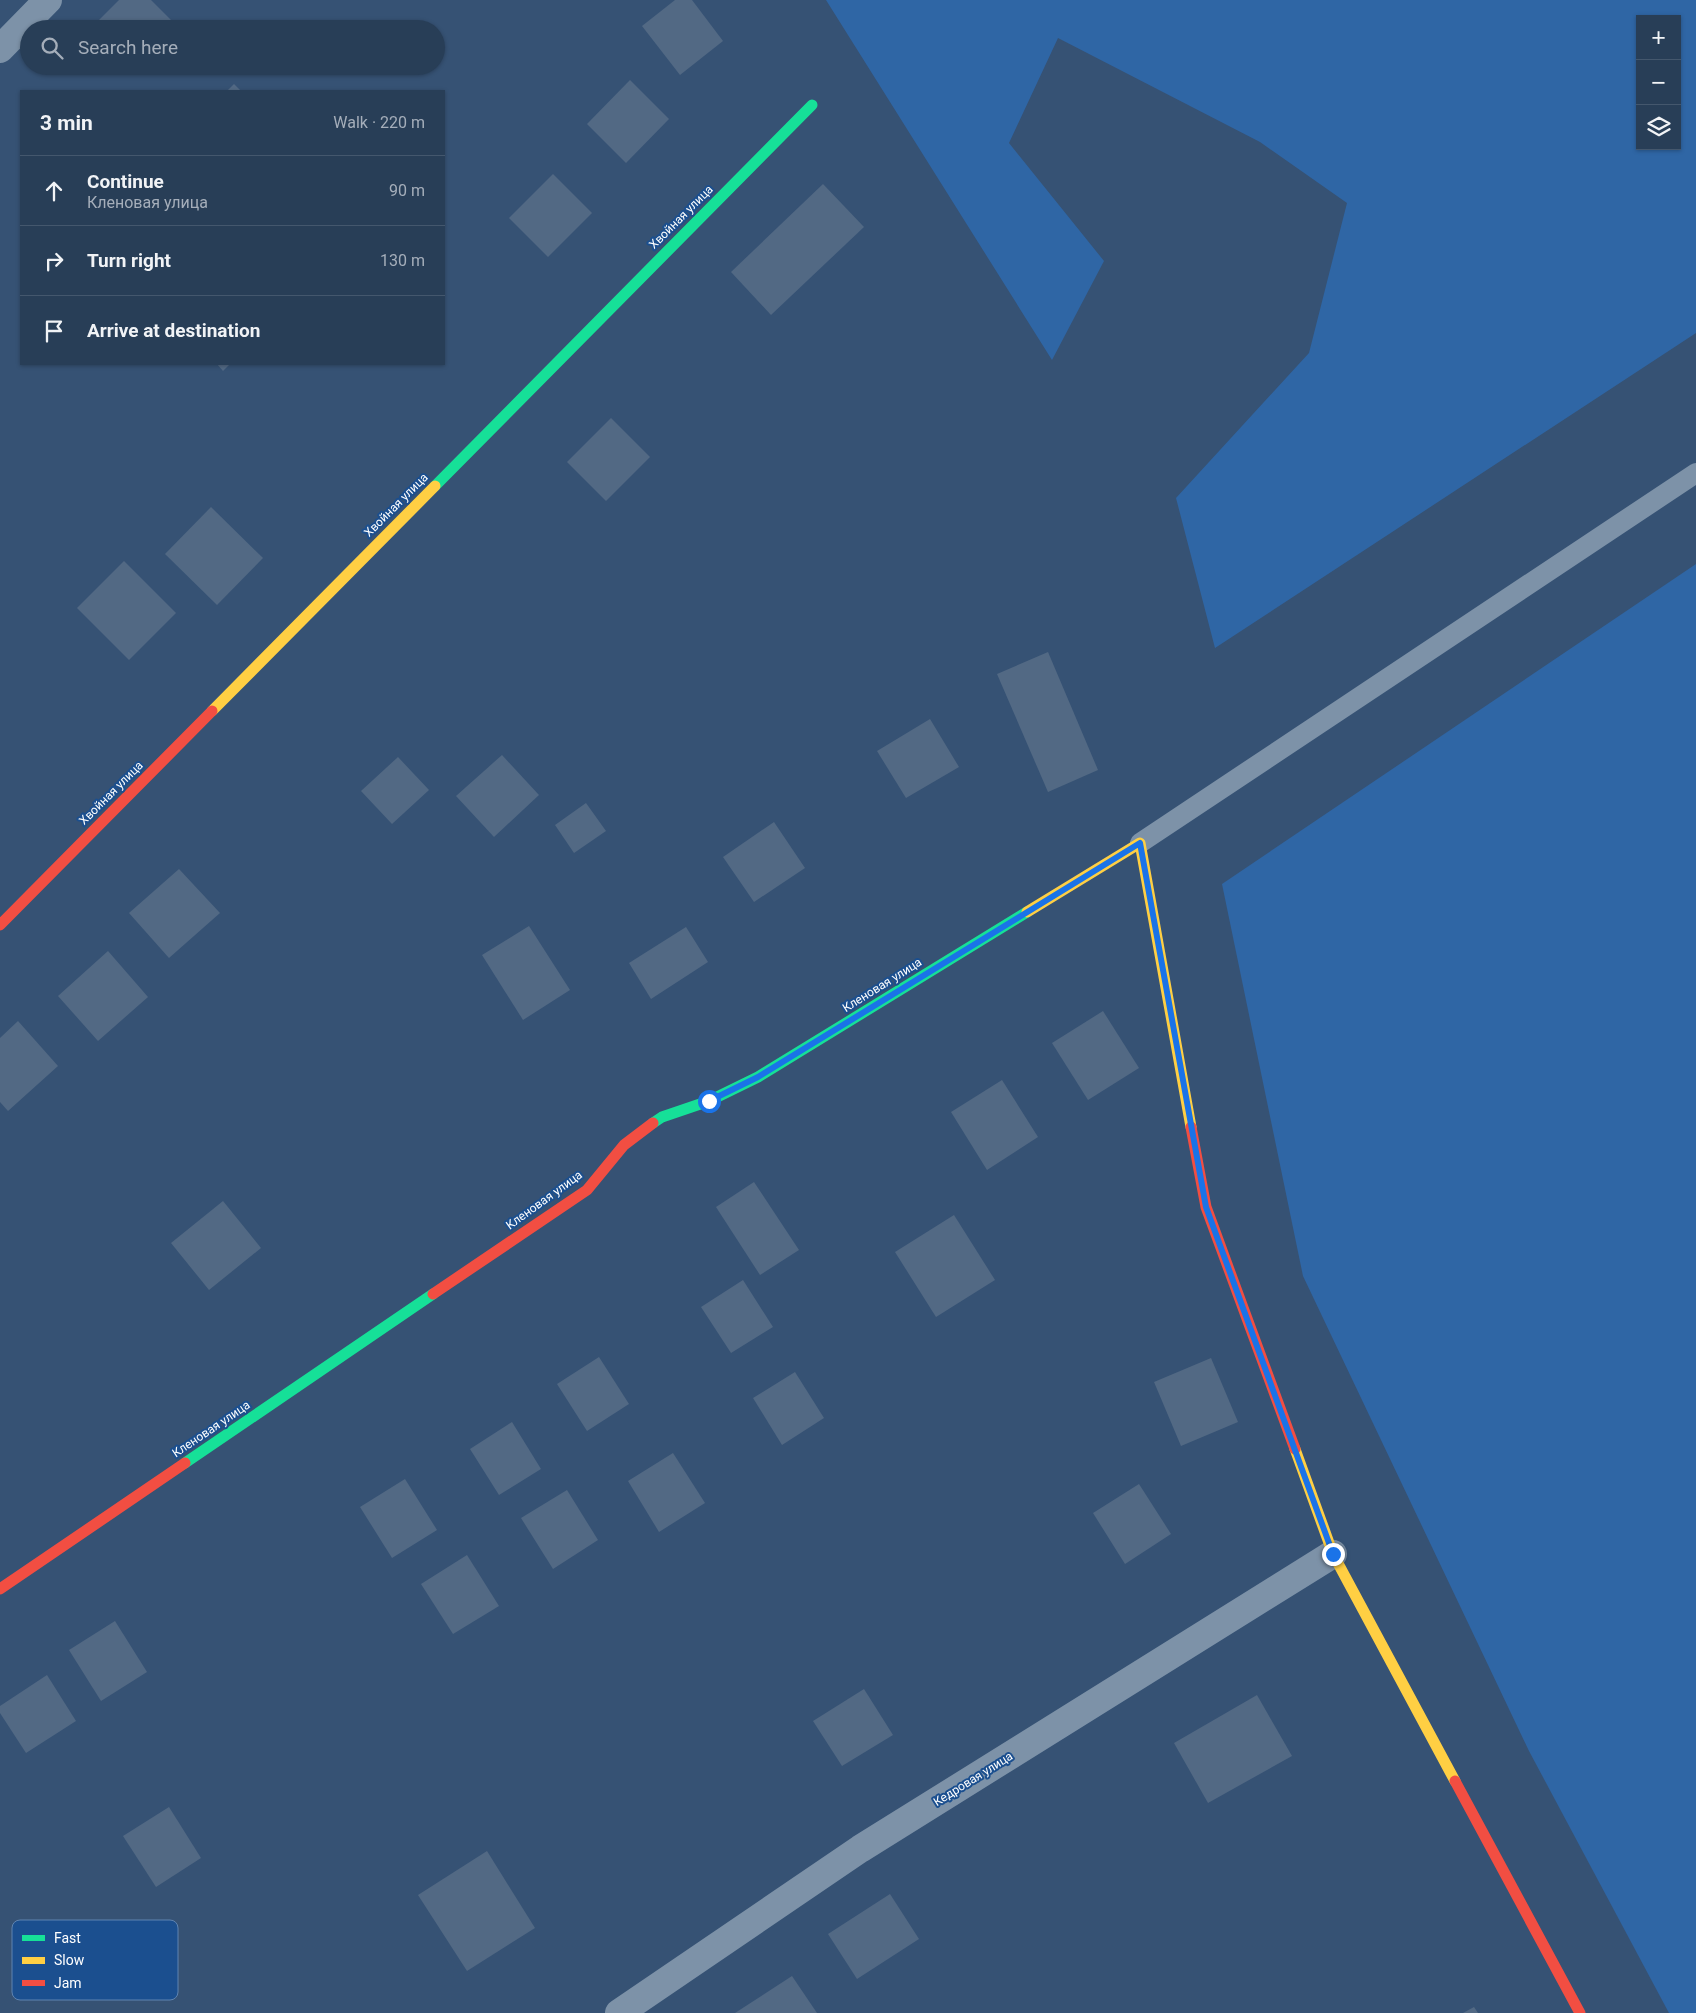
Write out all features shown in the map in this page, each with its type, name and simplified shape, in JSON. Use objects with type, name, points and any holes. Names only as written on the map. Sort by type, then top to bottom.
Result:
[{"type":"street","points":[[28,20],[48,0]]},
{"type":"street","points":[[0,49],[20,29]]},
{"type":"street","name":"Хвойная улица","points":[[0,925],[812,105]]},
{"type":"street","points":[[1140,843],[1206,1207],[1333,1554],[1580,2013]]},
{"type":"street","name":"Кленовая улица","points":[[0,1589],[587,1190],[624,1145],[662,1117],[709,1101],[758,1077],[1140,843]]},
{"type":"street","name":"Кедровая улица","points":[[619,2013],[860,1850],[1333,1554]]},
{"type":"lane","points":[[1140,843],[1696,473]]},
{"type":"shaded area","points":[[826,0],[1696,0],[1696,333],[1215,648],[1176,498],[1309,353],[1347,203],[1260,142],[1058,38],[1009,143],[1104,261],[1052,360]]},
{"type":"shaded area","points":[[1696,564],[1696,2013],[1669,2013],[1529,1751],[1303,1276],[1222,884]]},
{"type":"building","points":[[119,0],[151,0],[171,20],[99,20]]},
{"type":"building","points":[[675,0],[692,0],[723,41],[680,75],[642,26]]},
{"type":"building","points":[[630,80],[669,119],[626,163],[587,124]]},
{"type":"building","points":[[234,84],[240,90],[228,90]]},
{"type":"building","points":[[553,174],[592,213],[548,257],[509,218]]},
{"type":"building","points":[[823,184],[864,227],[771,315],[731,272]]},
{"type":"building","points":[[218,365],[229,365],[223,371]]},
{"type":"building","points":[[611,418],[650,457],[606,501],[567,462]]},
{"type":"building","points":[[211,507],[263,558],[217,605],[165,554]]},
{"type":"building","points":[[124,561],[176,613],[129,660],[77,608]]},
{"type":"building","points":[[1048,652],[1098,770],[1048,792],[997,674]]},
{"type":"building","points":[[930,719],[959,767],[906,798],[877,751]]},
{"type":"building","points":[[502,755],[539,795],[494,837],[456,796]]},
{"type":"building","points":[[398,757],[429,790],[392,824],[361,791]]},
{"type":"building","points":[[586,803],[606,831],[574,853],[555,825]]},
{"type":"building","points":[[774,822],[805,868],[754,902],[723,857]]},
{"type":"building","points":[[179,869],[220,913],[169,958],[129,913]]},
{"type":"building","points":[[529,926],[570,990],[523,1020],[482,955]]},
{"type":"building","points":[[686,927],[708,962],[651,999],[629,963]]},
{"type":"building","points":[[108,951],[148,997],[98,1041],[58,996]]},
{"type":"building","points":[[1103,1011],[1139,1068],[1088,1100],[1052,1043]]},
{"type":"building","points":[[18,1021],[58,1066],[8,1111],[0,1102],[0,1038]]},
{"type":"building","points":[[1002,1080],[1038,1137],[987,1170],[951,1112]]},
{"type":"building","points":[[754,1182],[799,1250],[760,1275],[716,1207]]},
{"type":"building","points":[[223,1201],[261,1248],[209,1290],[171,1243]]},
{"type":"building","points":[[954,1215],[995,1280],[936,1317],[895,1252]]},
{"type":"building","points":[[743,1280],[773,1327],[731,1353],[701,1307]]},
{"type":"building","points":[[599,1357],[629,1404],[587,1431],[557,1384]]},
{"type":"building","points":[[1211,1358],[1238,1422],[1181,1446],[1154,1382]]},
{"type":"building","points":[[795,1372],[824,1418],[782,1445],[753,1398]]},
{"type":"building","points":[[512,1422],[541,1469],[499,1495],[470,1449]]},
{"type":"building","points":[[673,1453],[705,1503],[659,1532],[628,1481]]},
{"type":"building","points":[[405,1479],[437,1530],[392,1558],[360,1507]]},
{"type":"building","points":[[1139,1484],[1171,1534],[1125,1564],[1093,1513]]},
{"type":"building","points":[[567,1490],[598,1540],[553,1569],[521,1518]]},
{"type":"building","points":[[467,1555],[499,1606],[453,1634],[421,1584]]},
{"type":"building","points":[[115,1621],[147,1672],[101,1701],[69,1650]]},
{"type":"building","points":[[47,1675],[76,1721],[26,1753],[0,1713],[0,1706]]},
{"type":"building","points":[[864,1689],[893,1735],[842,1766],[813,1721]]},
{"type":"building","points":[[1257,1695],[1292,1756],[1208,1803],[1174,1743]]},
{"type":"building","points":[[169,1807],[201,1858],[156,1887],[123,1836]]},
{"type":"building","points":[[487,1851],[535,1928],[467,1971],[418,1895]]},
{"type":"building","points":[[890,1894],[919,1939],[857,1979],[828,1934]]},
{"type":"building","points":[[792,1976],[817,2013],[735,2013]]},
{"type":"building","points":[[1474,2007],[1478,2013],[1463,2013]]},
{"type":"traffic: fast","points":[[435,486],[812,105]]},
{"type":"traffic: fast","points":[[653,1123],[662,1117],[709,1101],[758,1077],[1027,912]]},
{"type":"traffic: fast","points":[[185,1463],[433,1294]]},
{"type":"traffic: slow","points":[[212,711],[435,486]]},
{"type":"traffic: slow","points":[[1027,912],[1140,843],[1191,1127]]},
{"type":"traffic: slow","points":[[1295,1449],[1333,1554],[1455,1781]]},
{"type":"traffic: jam","points":[[0,925],[212,711]]},
{"type":"traffic: jam","points":[[433,1294],[587,1190],[624,1145],[653,1123]]},
{"type":"traffic: jam","points":[[1191,1127],[1206,1207],[1295,1449]]},
{"type":"traffic: jam","points":[[0,1589],[185,1463]]},
{"type":"traffic: jam","points":[[1455,1781],[1580,2013]]},
{"type":"route","points":[[709,1101],[758,1077],[1140,843],[1206,1207],[1333,1554]]}]
